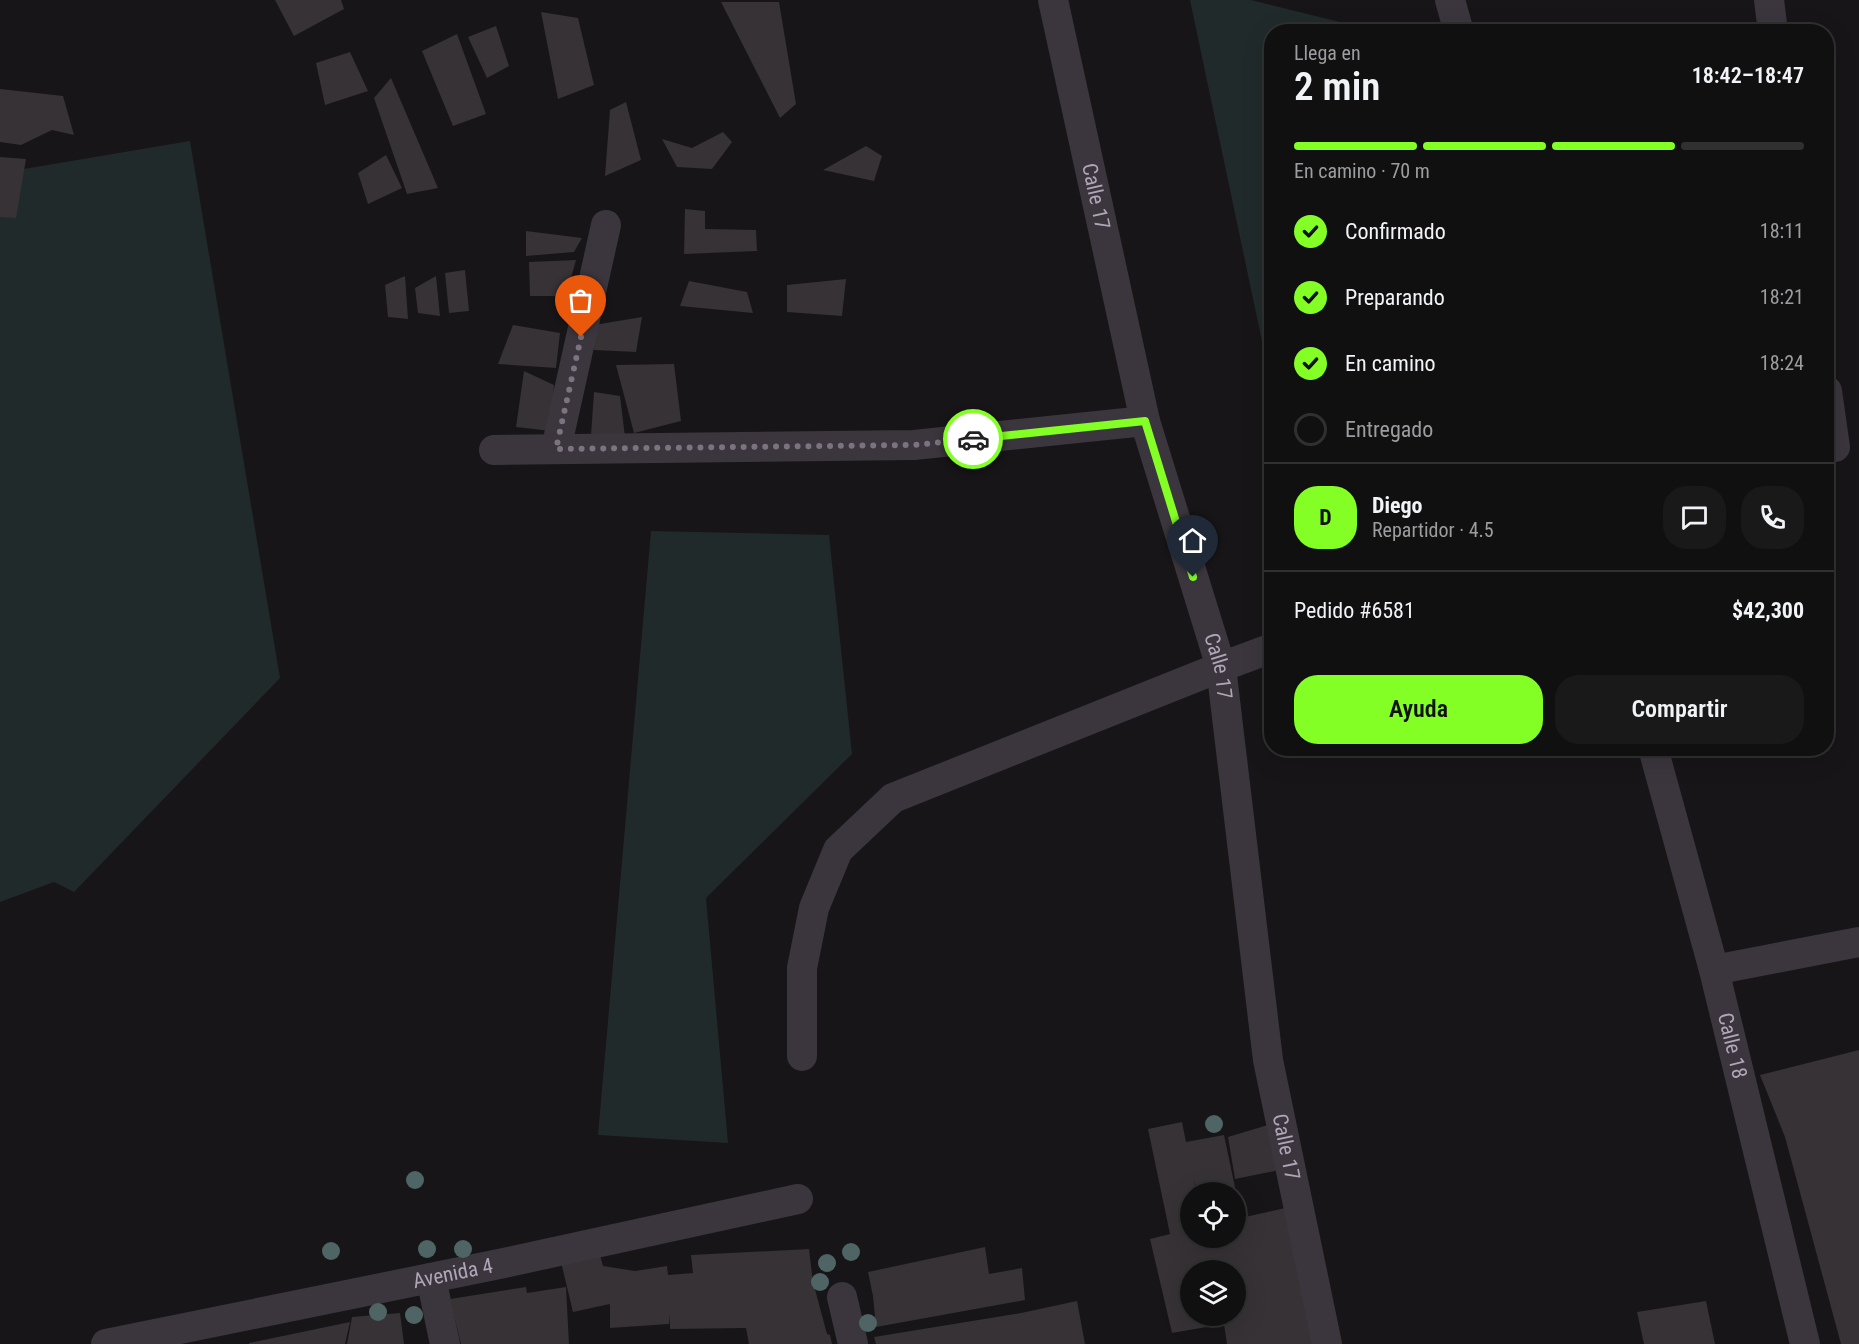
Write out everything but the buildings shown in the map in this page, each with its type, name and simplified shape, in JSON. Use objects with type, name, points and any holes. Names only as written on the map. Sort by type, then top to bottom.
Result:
[{"type":"street","name":"Calle 17","points":[[1053,0],[1145,421],[1221,667],[1268,1060],[1327,1344]]},
{"type":"street","points":[[1450,0],[1457,24]]},
{"type":"street","points":[[1769,0],[1772,24]]},
{"type":"street","points":[[556,449],[606,225]]},
{"type":"street","points":[[1834,420],[1840,445]]},
{"type":"street","points":[[494,450],[914,445],[1145,421]]},
{"type":"street","points":[[802,1056],[802,968],[814,908],[838,850],[893,798],[1264,651]]},
{"type":"street","name":"Calle 18","points":[[1655,756],[1714,970],[1805,1344]]},
{"type":"street","points":[[1714,970],[1859,942]]},
{"type":"street","name":"Avenida 4","points":[[106,1344],[431,1278],[798,1198]]},
{"type":"street","points":[[431,1278],[445,1344]]},
{"type":"street","points":[[842,1298],[853,1344]]},
{"type":"shaded area","points":[[1190,0],[1251,0],[1348,24],[1264,24],[1263,346]]},
{"type":"shaded area","points":[[190,141],[280,678],[74,892],[54,882],[0,902],[0,173]]},
{"type":"shaded area","points":[[651,531],[829,535],[852,754],[706,898],[728,1143],[598,1135]]},
{"type":"way so far","points":[[581,337],[556,449],[914,445],[973,439]]},
{"type":"route","points":[[973,439],[1145,421],[1193,577]]}]
